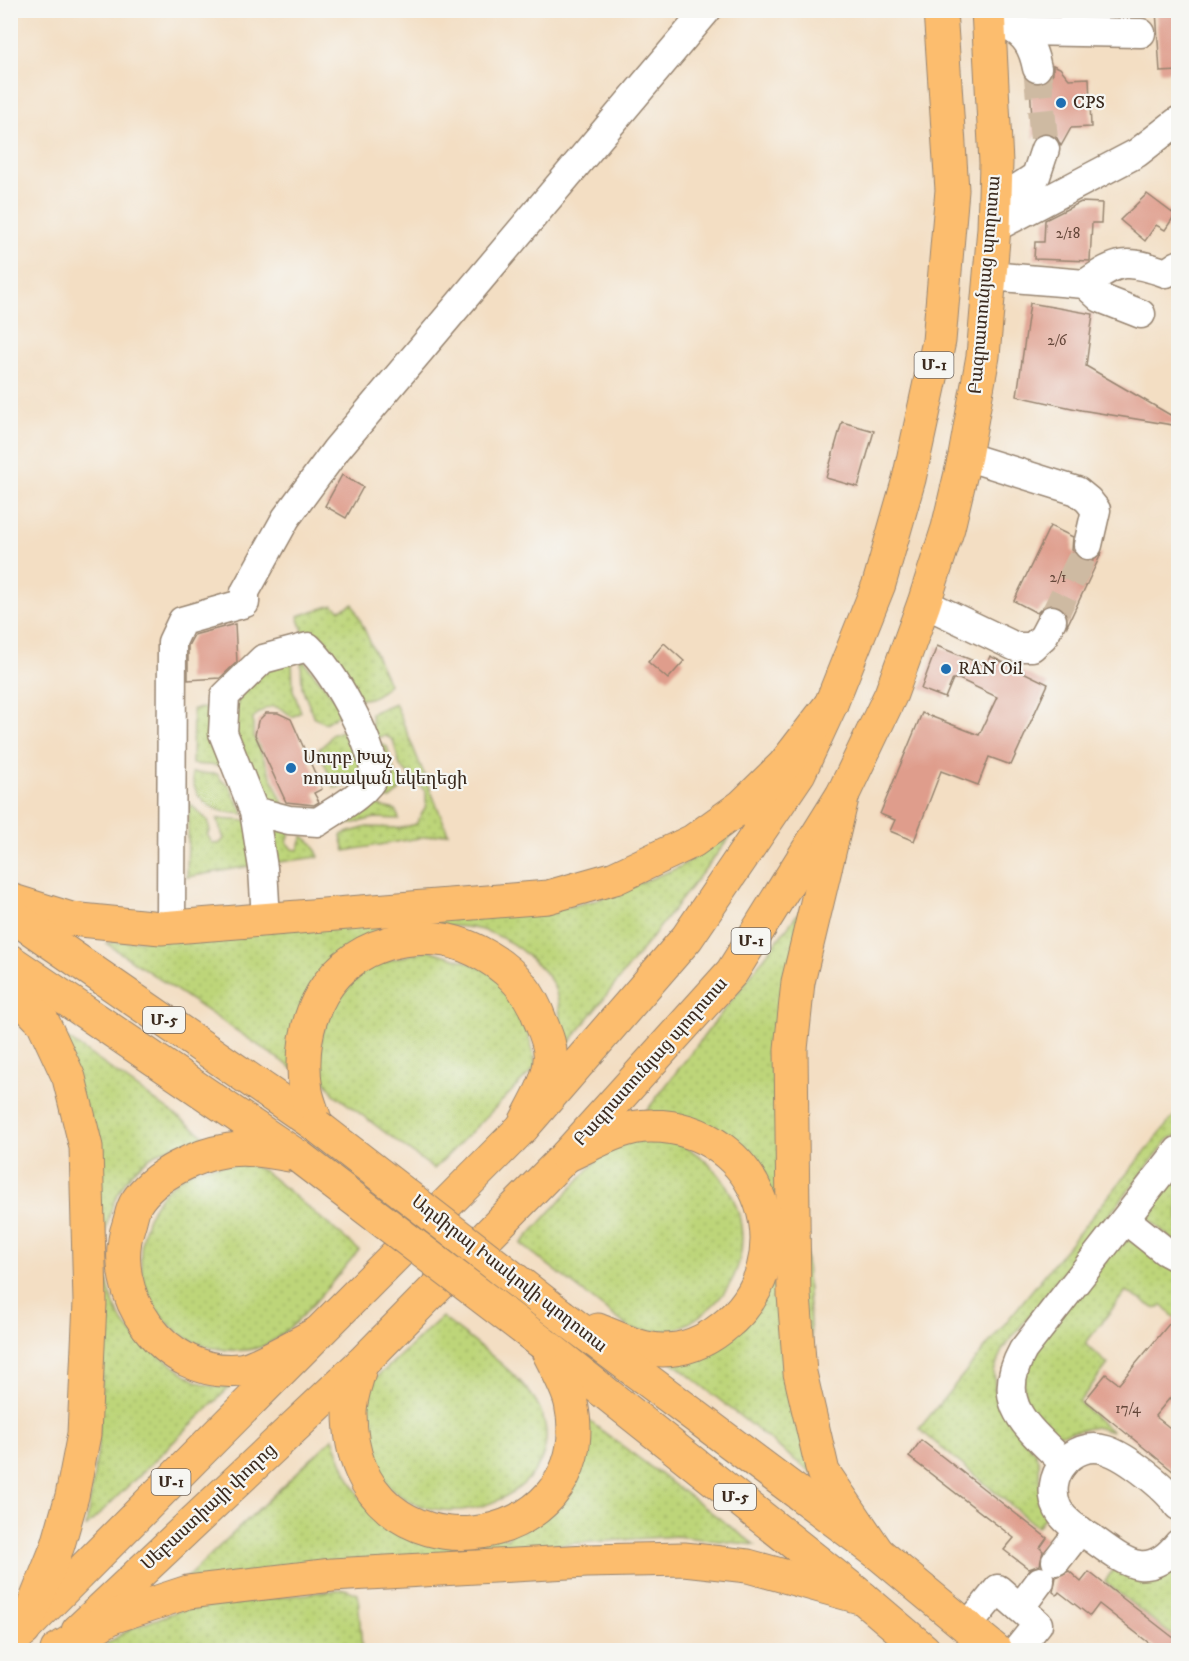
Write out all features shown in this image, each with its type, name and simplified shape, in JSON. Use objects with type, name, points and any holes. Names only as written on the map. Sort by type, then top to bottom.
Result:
[{"type":"main road","name":"Մ-1","points":[[17,1636],[523,1127],[687,938],[799,773],[831,704],[879,584],[909,479],[939,341],[952,190],[940,10]]},
{"type":"main road","name":"Բագրատունյաց պողոտա","points":[[361,1364],[566,1156],[732,972],[843,794],[891,694],[948,528],[965,456],[983,356],[996,164],[988,14]]},
{"type":"main road","points":[[10,900],[71,919],[171,927],[548,897],[615,878],[693,841],[742,806],[784,765],[831,704]]},
{"type":"main road","points":[[843,794],[798,982],[790,1048],[794,1295],[800,1373],[823,1472],[878,1553]]},
{"type":"main road","name":"Ադմիրալ Իսակովի պողոտա","points":[[10,914],[317,1126],[561,1316],[878,1553],[995,1650]]},
{"type":"main road","points":[[317,1126],[306,1092],[307,1037],[314,1009],[326,986],[363,951],[390,942],[433,938],[453,941],[499,964],[519,981],[535,1005],[551,1056],[549,1072],[523,1127]]},
{"type":"main road","name":"Ադմիրալ Իսակովի պողոտա","points":[[10,961],[297,1156],[545,1345],[863,1598],[924,1650]]},
{"type":"main road","points":[[10,988],[43,1022],[69,1078],[86,1148],[90,1302],[84,1434],[74,1486],[58,1545],[17,1636]]},
{"type":"main road","points":[[561,1316],[639,1346],[660,1350],[682,1348],[700,1342],[731,1321],[744,1306],[760,1279],[767,1245],[764,1207],[750,1177],[728,1153],[696,1132],[651,1126],[629,1129],[566,1156]]},
{"type":"main road","points":[[297,1156],[249,1149],[229,1150],[202,1157],[163,1176],[136,1203],[127,1230],[125,1270],[140,1317],[154,1336],[175,1355],[208,1368],[241,1370],[318,1333]]},
{"type":"main road","points":[[361,1364],[350,1412],[354,1447],[365,1479],[388,1507],[406,1520],[425,1529],[446,1534],[469,1534],[491,1531],[531,1512],[549,1498],[571,1457],[571,1402],[545,1345]]},
{"type":"main road","name":"Սեբաստիայի փողոց","points":[[57,1650],[361,1364]]},
{"type":"main road","points":[[57,1650],[112,1617],[188,1592],[332,1575],[587,1561],[684,1559],[748,1566],[863,1598]]},
{"type":"street","points":[[171,927],[172,642],[182,621],[245,603],[245,592],[286,518],[336,450],[706,10]]},
{"type":"street","points":[[988,14],[1018,31],[1033,49],[1037,68]]},
{"type":"street","points":[[1018,31],[1141,33]]},
{"type":"street","points":[[994,216],[1137,153],[1179,121]]},
{"type":"street","points":[[994,216],[1036,176],[1045,149]]},
{"type":"street","points":[[1085,284],[1108,268],[1120,264],[1138,263],[1166,273],[1179,265]]},
{"type":"street","points":[[990,276],[1085,284],[1100,297],[1141,314]]},
{"type":"street","points":[[965,456],[1077,491],[1095,510],[1088,545]]},
{"type":"street","points":[[924,603],[1016,647],[1032,647],[1043,637],[1052,620]]},
{"type":"street","points":[[254,811],[289,820],[318,822],[359,792],[375,774],[353,713],[324,662],[308,647],[263,659],[225,696],[224,733],[254,811],[263,868],[266,920]]},
{"type":"street","points":[[1064,1463],[1020,1417],[1011,1393],[1012,1372],[1023,1350],[1179,1151]]},
{"type":"street","points":[[1126,1220],[1165,1251],[1179,1258]]},
{"type":"street","points":[[1177,1548],[1159,1563],[1145,1566],[1132,1565],[1080,1530],[1058,1509],[1054,1496],[1054,1483],[1064,1463],[1078,1451],[1092,1448],[1105,1449],[1118,1455],[1170,1494],[1179,1506]]},
{"type":"street","points":[[1020,1608],[1080,1530]]},
{"type":"street","points":[[967,1627],[998,1589],[1038,1624],[1017,1650]]},
{"type":"green space","points":[[353,604],[389,684],[376,695],[366,699],[361,699],[306,640],[298,616],[333,605],[340,610]]},
{"type":"green space","points":[[301,658],[345,711],[325,723],[314,718],[302,687]]},
{"type":"green space","points":[[292,659],[293,690],[301,712],[292,717],[277,707],[272,707],[263,710],[253,718],[253,734],[284,806],[268,806],[239,748],[233,716],[240,696],[263,671]]},
{"type":"green space","points":[[220,701],[221,766],[192,764],[193,709],[207,708]]},
{"type":"green space","points":[[395,703],[448,833],[345,851],[341,836],[343,834],[367,827],[401,828],[416,824],[426,806],[426,792],[400,766],[393,740],[386,736],[373,738],[371,713]]},
{"type":"green space","points":[[351,727],[366,770],[348,786],[334,788],[319,749],[331,735]]},
{"type":"green space","points":[[379,743],[387,747],[394,771],[402,782],[399,791],[390,799],[370,791]]},
{"type":"green space","points":[[192,773],[217,774],[222,781],[228,784],[244,814],[224,812],[208,805],[197,793]]},
{"type":"green space","points":[[367,799],[382,807],[396,810],[399,819],[375,818],[342,826],[342,816]]},
{"type":"green space","points":[[189,803],[208,821],[210,831],[207,834],[212,843],[219,844],[224,839],[217,819],[248,821],[256,865],[187,877]]},
{"type":"green space","points":[[274,823],[290,832],[287,843],[292,849],[298,850],[303,836],[313,844],[319,857],[272,863],[266,831]]},
{"type":"green space","points":[[738,827],[562,1052],[558,1000],[548,977],[532,960],[509,942],[489,933],[469,928],[448,926],[427,928],[360,939],[295,1070],[106,943],[568,907],[597,900],[680,867]]},
{"type":"green space","points":[[813,894],[788,975],[820,1480],[672,1362],[743,1326],[767,1187],[644,1114]]},
{"type":"green space","points":[[428,950],[471,963],[495,977],[504,987],[519,1013],[536,1067],[434,1169],[334,1094],[322,1076],[320,1055],[322,1034],[338,995],[368,966]]},
{"type":"green space","points":[[46,1023],[209,1139],[165,1149],[152,1156],[133,1172],[119,1192],[109,1216],[105,1241],[105,1266],[109,1291],[119,1315],[133,1335],[198,1382],[213,1386],[231,1386],[86,1527],[98,1448],[102,1376],[101,1259]]},
{"type":"green space","points":[[1178,1111],[1178,1135],[1169,1139],[1002,1350],[994,1371],[995,1390],[1007,1419],[1035,1452],[1039,1463],[1040,1497],[1047,1514],[1037,1527],[919,1429]]},
{"type":"green space","points":[[626,1137],[667,1140],[691,1151],[712,1167],[727,1187],[737,1210],[742,1234],[740,1259],[731,1283],[705,1312],[689,1323],[672,1330],[656,1332],[631,1329],[521,1244],[607,1149]]},
{"type":"green space","points":[[1178,1162],[1178,1244],[1144,1215]]},
{"type":"green space","points":[[246,1164],[264,1171],[359,1250],[301,1317],[275,1339],[263,1346],[251,1349],[226,1350],[185,1337],[163,1317],[148,1293],[141,1265],[143,1236],[152,1209],[170,1186],[202,1167]]},
{"type":"green space","points":[[1130,1240],[1178,1267],[1178,1321],[1163,1306],[1154,1308],[1126,1291],[1085,1344],[1108,1364],[1079,1402],[1112,1432],[1095,1427],[1058,1435],[1031,1413],[1025,1398],[1022,1363],[1117,1244]]},
{"type":"green space","points":[[442,1317],[496,1359],[523,1384],[540,1409],[546,1440],[537,1467],[518,1488],[491,1503],[461,1510],[429,1508],[401,1496],[379,1473],[364,1404],[366,1391],[371,1382]]},
{"type":"green space","points":[[581,1415],[755,1545],[676,1536],[523,1547],[180,1584],[333,1438],[359,1496],[386,1525],[508,1538]]},
{"type":"green space","points":[[1172,1565],[1178,1567],[1178,1578],[1174,1584],[1178,1587],[1178,1640],[1105,1582],[1115,1566]]},
{"type":"green space","points":[[345,1589],[358,1594],[362,1650],[97,1650],[130,1629],[181,1610]]},
{"type":"building","points":[[1156,10],[1179,10],[1179,71],[1160,72]]},
{"type":"building","name":"CPS","points":[[1053,65],[1060,68],[1069,79],[1089,78],[1091,127],[1071,128],[1061,146],[1057,138],[1050,133],[1041,133],[1033,138],[1030,83],[1040,84],[1048,80],[1053,73]]},
{"type":"building","points":[[1147,194],[1175,215],[1165,230],[1156,225],[1145,241],[1120,220]]},
{"type":"building","points":[[1081,202],[1102,203],[1101,223],[1092,223],[1090,261],[1034,259],[1035,242],[1044,242],[1045,220]]},
{"type":"building","points":[[1030,303],[1093,314],[1086,366],[1179,420],[1179,426],[1081,410],[1017,396]]},
{"type":"building","points":[[842,422],[874,431],[858,487],[826,478]]},
{"type":"building","points":[[342,475],[363,487],[346,518],[325,506]]},
{"type":"building","points":[[1050,526],[1073,537],[1072,550],[1084,561],[1093,561],[1102,552],[1067,626],[1066,612],[1059,605],[1044,606],[1037,613],[1014,601]]},
{"type":"building","points":[[235,624],[237,662],[220,678],[188,680],[188,646],[194,635]]},
{"type":"building","points":[[664,643],[684,661],[668,679],[648,662]]},
{"type":"building","points":[[937,646],[986,666],[990,656],[1048,684],[1011,765],[989,757],[978,785],[941,771],[914,841],[890,831],[895,820],[880,814],[922,713],[979,735],[997,697],[959,679],[953,679],[945,698],[921,689]]},
{"type":"building","name":"Սուրբ Խաչ ռուսական եկեղեցի","points":[[266,713],[278,713],[291,719],[322,789],[314,793],[319,802],[314,805],[286,802],[255,735],[258,721]]},
{"type":"building","points":[[1179,1312],[1179,1387],[1155,1416],[1179,1435],[1179,1476],[1085,1400],[1106,1374],[1119,1384]]},
{"type":"building","points":[[921,1440],[1047,1538],[1040,1548],[1043,1551],[1040,1565],[1029,1569],[1004,1550],[1014,1538],[909,1457]]},
{"type":"building","points":[[1069,1571],[1081,1582],[1089,1572],[1179,1642],[1179,1650],[1158,1650],[1099,1604],[1090,1616],[1059,1592],[1057,1595],[1053,1592],[1056,1577]]},
{"type":"tunnel","points":[[1037,68],[1045,149]]},
{"type":"tunnel","points":[[1052,620],[1088,545]]},
{"type":"place","name":"CPS","points":[[1061,103]]},
{"type":"place","name":"RAN Oil","points":[[946,669]]},
{"type":"place","name":"Սուրբ Խաչ ռուսական եկեղեցի","points":[[291,768]]}]
